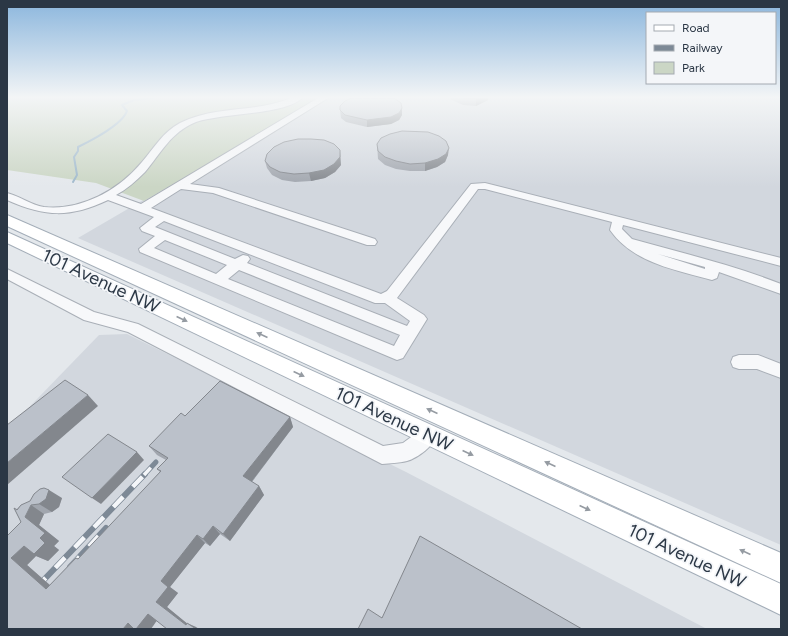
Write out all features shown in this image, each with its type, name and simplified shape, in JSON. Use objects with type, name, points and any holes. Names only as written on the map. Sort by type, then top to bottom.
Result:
[{"type":"main road","name":"101 Avenue NW","points":[[7,220],[781,568]]},
{"type":"main road","name":"101 Avenue NW","points":[[7,237],[781,600]]},
{"type":"street","points":[[7,196],[36,208],[54,210],[85,204],[116,190],[140,171],[170,133],[179,128]]},
{"type":"street","points":[[141,209],[275,128]]},
{"type":"street","points":[[180,186],[215,190],[370,242]]},
{"type":"street","points":[[387,298],[395,292],[475,186],[485,186],[781,262]]},
{"type":"street","points":[[106,195],[380,298],[387,298],[419,319],[397,354],[145,249],[164,235]]},
{"type":"street","points":[[164,217],[146,228],[410,333]]},
{"type":"street","points":[[618,220],[616,230],[635,248],[656,259],[712,275],[712,265],[731,270],[781,289]]},
{"type":"street","points":[[218,280],[253,251]]},
{"type":"street","points":[[731,270],[758,290]]},
{"type":"street","name":"101 Avenue NW","points":[[7,273],[88,316],[133,328],[382,455],[407,452],[429,435]]},
{"type":"street","points":[[739,362],[758,362],[781,371]]},
{"type":"shaded area","points":[[267,128],[781,128],[781,545],[78,238]]},
{"type":"shaded area","points":[[127,334],[406,472],[707,629],[7,629],[7,430],[99,335]]},
{"type":"green space","points":[[7,128],[269,128],[144,201],[96,183],[7,170]]},
{"type":"building","points":[[402,131],[428,132],[439,136],[446,141],[449,148],[446,154],[438,159],[425,163],[410,164],[385,157],[378,151],[377,144],[381,138]]},
{"type":"building","points":[[298,139],[324,140],[334,144],[340,150],[340,157],[334,164],[324,170],[294,174],[280,172],[270,167],[265,161],[267,154],[274,147],[284,142]]},
{"type":"building","points":[[65,380],[88,395],[7,463],[7,425]]},
{"type":"building","points":[[220,381],[290,417],[243,476],[259,486],[223,534],[213,526],[203,539],[197,535],[161,581],[168,587],[156,602],[186,625],[187,623],[196,629],[167,629],[148,614],[136,629],[128,623],[123,629],[7,629],[7,536],[21,522],[14,508],[17,510],[21,505],[30,501],[34,494],[40,489],[44,488],[49,490],[46,499],[39,504],[31,505],[25,517],[45,533],[40,538],[45,543],[34,554],[24,546],[11,558],[46,589],[76,558],[78,559],[161,471],[157,469],[168,458],[149,446],[181,413],[185,416]]},
{"type":"building","points":[[108,434],[137,452],[92,498],[62,477]]},
{"type":"building","points":[[420,536],[582,629],[358,629],[368,609],[382,618]]},
{"type":"waterway","points":[[73,182],[77,175],[74,157],[78,151],[78,147],[112,128]]},
{"type":"railway","points":[[144,475],[156,462]]},
{"type":"railway","points":[[36,588],[145,474]]},
{"type":"railway","points":[[70,567],[106,528]]}]
